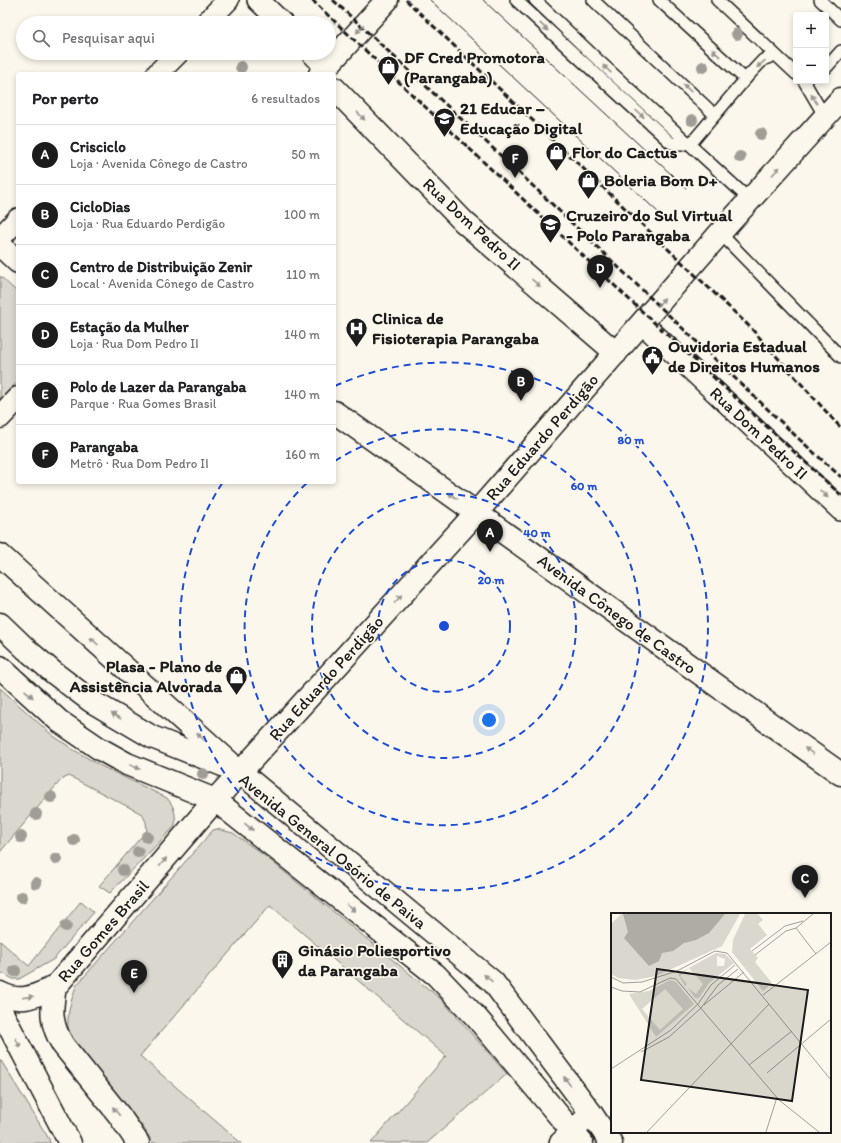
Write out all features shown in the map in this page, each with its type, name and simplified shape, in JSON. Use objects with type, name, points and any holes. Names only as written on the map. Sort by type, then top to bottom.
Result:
[{"type":"main road","points":[[336,52],[387,0]]},
{"type":"main road","points":[[320,68],[328,60]]},
{"type":"main road","name":"Rua Dom Pedro II","points":[[336,90],[464,222],[616,353]]},
{"type":"main road","name":"Rua Eduardo Perdigão","points":[[240,772],[477,512],[750,200],[833,118],[841,99]]},
{"type":"main road","points":[[0,245],[16,260]]},
{"type":"main road","points":[[0,417],[16,400]]},
{"type":"main road","name":"Avenida Cônego de Castro","points":[[336,413],[477,512],[841,774]]},
{"type":"main road","points":[[0,555],[240,772]]},
{"type":"main road","name":"Avenida General Osório de Paiva","points":[[0,624],[54,674],[91,701],[152,737],[240,772],[493,982],[612,1143]]},
{"type":"main road","name":"Avenida General Osório de Paiva","points":[[0,667],[59,721],[100,749],[127,764],[215,800],[436,975],[476,1017],[571,1139]]},
{"type":"main road","name":"Rua Gomes Brasil","points":[[138,1143],[119,1115],[63,1045],[56,1034],[53,1024],[52,1005],[55,987],[240,772]]},
{"type":"main road","points":[[0,993],[10,999],[32,998],[55,987]]},
{"type":"main road","points":[[0,1009],[70,1143]]},
{"type":"street","points":[[213,16],[228,0]]},
{"type":"street","points":[[258,0],[275,16]]},
{"type":"street","points":[[159,72],[171,60]]},
{"type":"street","points":[[0,238],[16,221]]},
{"type":"street","name":"Rua Dom Pedro II","points":[[643,324],[841,510]]},
{"type":"street","points":[[571,1139],[591,1113]]},
{"type":"lane","points":[[516,0],[671,143],[681,145],[693,141],[763,60],[775,55]]},
{"type":"lane","points":[[535,0],[750,200]]},
{"type":"lane","points":[[594,0],[715,115]]},
{"type":"lane","points":[[659,0],[745,79]]},
{"type":"lane","points":[[717,0],[793,71]]},
{"type":"lane","points":[[820,0],[841,20]]},
{"type":"lane","points":[[829,65],[841,51]]},
{"type":"lane","points":[[806,84],[833,118]]},
{"type":"lane","points":[[720,234],[841,357]]},
{"type":"shaded area","points":[[0,276],[16,291],[16,383],[0,400]]},
{"type":"shaded area","points":[[0,688],[52,735],[74,750],[101,766],[167,798],[172,805],[175,815],[175,826],[110,893],[99,886],[147,830],[146,822],[142,814],[69,776],[61,780],[0,852]]},
{"type":"shaded area","points":[[217,829],[233,833],[265,856],[442,1000],[507,1074],[427,1143],[371,1143],[446,1056],[270,905],[140,1056],[241,1143],[153,1143],[130,1110],[93,1070],[74,1045],[68,1026],[70,1008],[76,986],[213,830]]},
{"type":"shaded area","points":[[81,901],[94,912],[54,959],[19,979],[13,979],[0,972],[0,941],[29,966]]},
{"type":"shaded area","points":[[0,1059],[49,1139],[50,1143],[0,1143]]},
{"type":"tram line","points":[[430,0],[660,214]]},
{"type":"tram line","points":[[483,0],[686,188]]},
{"type":"railway","points":[[312,0],[329,16]]},
{"type":"railway","points":[[333,0],[512,166],[799,439],[841,477]]},
{"type":"railway","points":[[406,0],[750,327],[841,428]]},
{"type":"railway","points":[[336,23],[633,303],[841,495]]},
{"type":"place","name":"DF Cred Promotora (Parangaba)","points":[[388,86]]},
{"type":"place","name":"21 Educar – Educação Digital","points":[[444,138]]},
{"type":"place","name":"Flor do Cactus","points":[[557,172]]},
{"type":"place","name":"Parangaba","points":[[515,178]]},
{"type":"place","name":"Boleria Bom D+","points":[[588,200]]},
{"type":"place","name":"Cruzeiro do Sul Virtual - Polo Parangaba","points":[[551,244]]},
{"type":"place","name":"Estação da Mulher","points":[[600,288]]},
{"type":"place","name":"Clinica de Fisioterapia Parangaba","points":[[357,348]]},
{"type":"place","name":"Ouvidoria Estadual de Direitos Humanos","points":[[652,376]]},
{"type":"place","name":"CicloDias","points":[[521,401]]},
{"type":"place","name":"Crisciclo","points":[[490,552]]},
{"type":"place","name":"Plasa - Plano de Assistência Alvorada","points":[[237,696]]},
{"type":"place","name":"Centro de Distribuição Zenir","points":[[805,898]]},
{"type":"place","name":"Ginásio Poliesportivo da Parangaba","points":[[282,980]]},
{"type":"place","name":"Polo de Lazer da Parangaba","points":[[134,993]]}]
